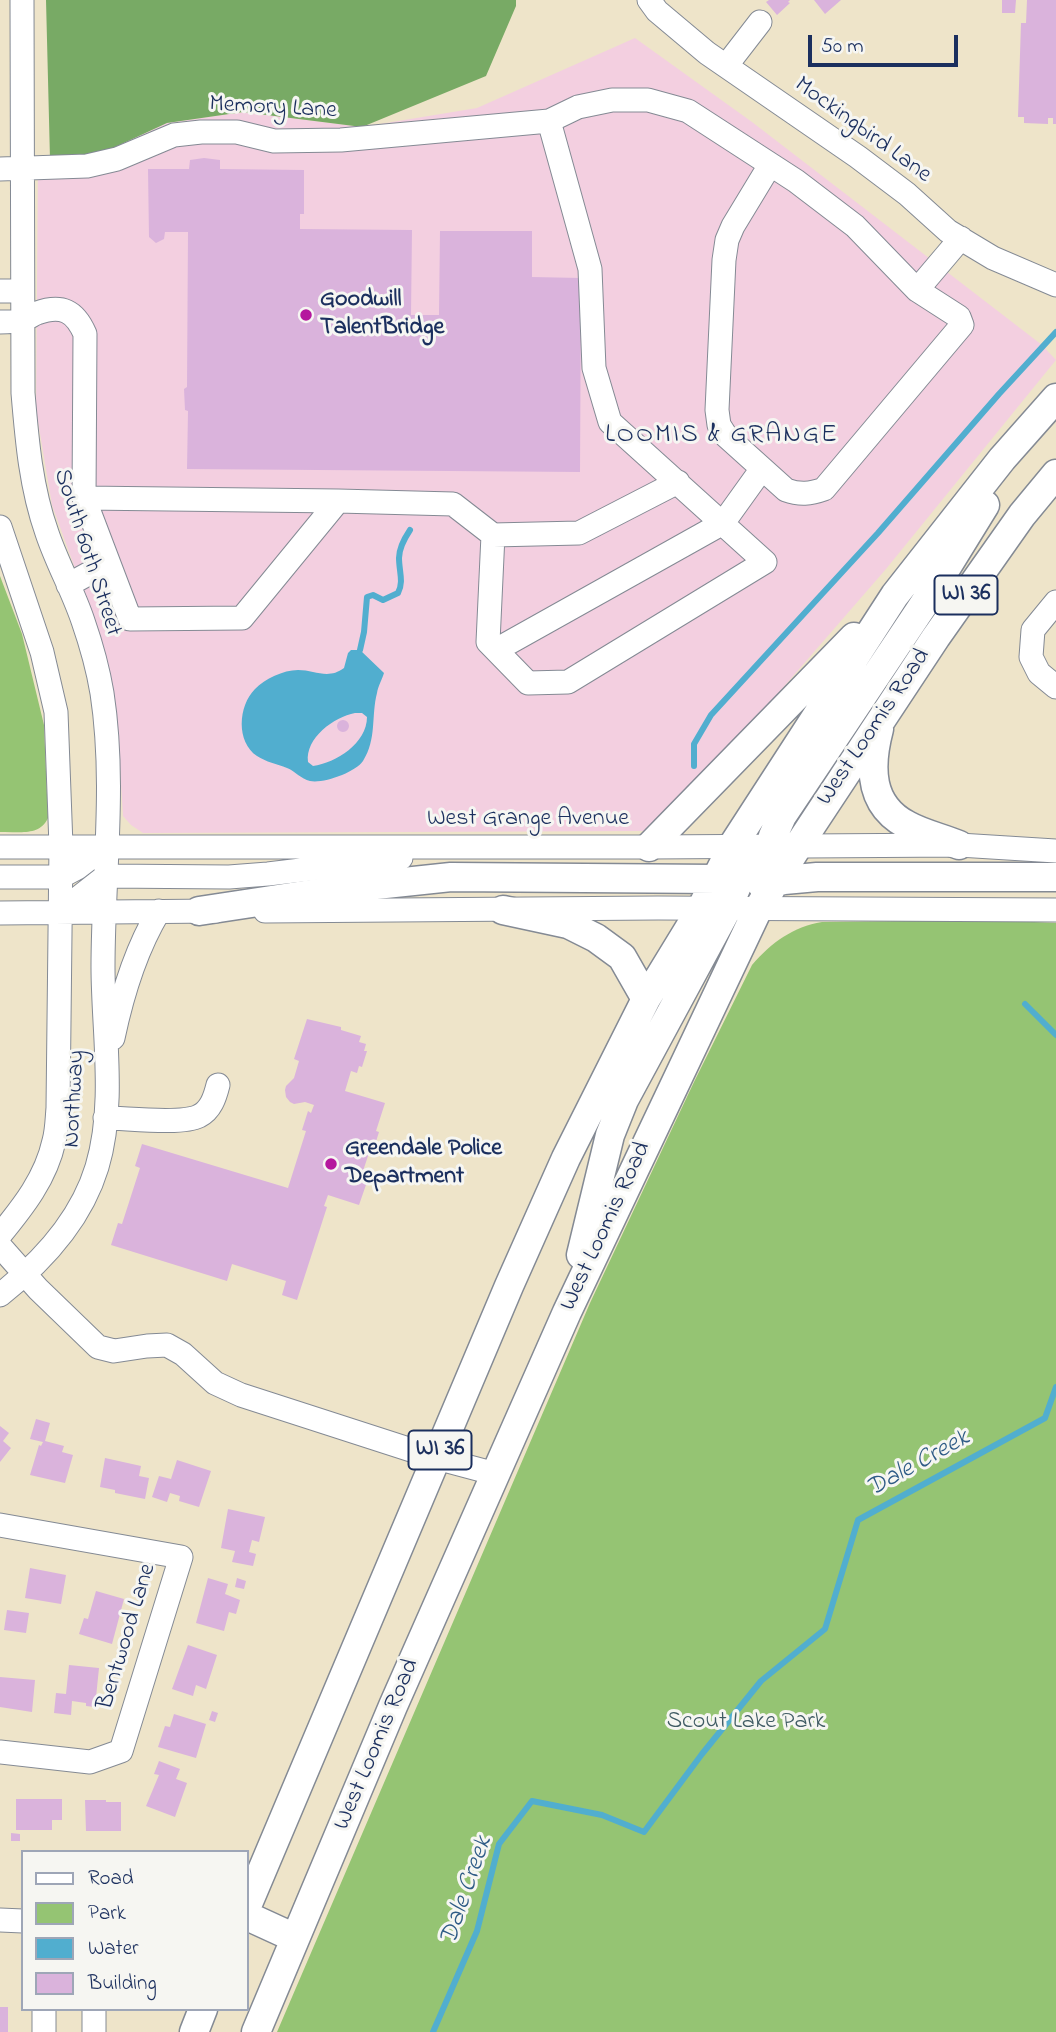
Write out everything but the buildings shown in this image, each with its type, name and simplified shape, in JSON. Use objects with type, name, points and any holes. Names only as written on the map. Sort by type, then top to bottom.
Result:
[{"type":"main road","name":"West Loomis Road","points":[[256,2032],[393,1706],[567,1312],[745,885],[733,845],[895,595],[1002,459],[1056,398]]},
{"type":"main road","points":[[567,1312],[610,1135],[624,1100],[782,816],[924,604],[1026,433]]},
{"type":"main road","name":"West Loomis Road","points":[[248,1904],[566,1158],[646,999],[745,885],[797,846],[936,637],[1023,515],[1056,474]]},
{"type":"main road","points":[[649,847],[895,595]]},
{"type":"main road","points":[[881,720],[873,767],[875,789],[885,808],[906,825],[959,845]]},
{"type":"main road","points":[[199,911],[357,887],[451,877],[745,885],[817,877],[1056,877]]},
{"type":"main road","points":[[503,910],[568,924],[596,938],[622,957],[646,999]]},
{"type":"main road","points":[[248,1916],[295,1938]]},
{"type":"main road","points":[[194,2032],[202,2011]]},
{"type":"street","name":"South 60th Street","points":[[22,0],[11,169],[11,321],[36,496],[47,533],[83,622],[102,691],[109,760],[104,911]]},
{"type":"street","name":"Mockingbird Lane","points":[[649,0],[657,11],[707,53],[858,157],[948,231],[993,258],[1056,285]]},
{"type":"street","points":[[726,66],[760,22]]},
{"type":"street","name":"Memory Lane","points":[[11,169],[87,166],[117,159],[174,135],[201,132],[237,132],[274,141],[341,139],[549,121],[578,107],[612,100],[648,100],[688,111],[771,165],[855,226],[917,290],[959,317],[962,326],[824,489],[811,494],[799,494],[786,490],[761,470]]},
{"type":"street","points":[[493,535],[488,642],[528,683],[568,682],[765,562],[610,422],[594,368],[590,268],[549,121]]},
{"type":"street","points":[[496,650],[723,523],[761,470],[726,436],[719,425],[717,410],[727,240],[771,165]]},
{"type":"street","points":[[917,290],[961,238]]},
{"type":"street","points":[[11,321],[58,309],[71,312],[85,334],[84,498],[130,619],[242,618],[338,501]]},
{"type":"street","points":[[84,498],[453,504],[493,535],[579,533],[678,482]]},
{"type":"street","points":[[0,527],[42,652],[56,712],[61,846],[60,912]]},
{"type":"street","points":[[68,585],[108,563]]},
{"type":"street","points":[[1056,602],[1032,630],[1031,657],[1039,673],[1056,687]]},
{"type":"street","points":[[0,877],[60,877],[77,868],[107,845]]},
{"type":"street","name":"West Grange Avenue","points":[[0,846],[733,845],[745,885]]},
{"type":"street","points":[[797,846],[959,845],[1056,851]]},
{"type":"street","points":[[60,912],[106,876],[229,877],[268,874],[478,846]]},
{"type":"street","name":"West Grange Avenue","points":[[0,913],[503,910],[745,885],[1056,910]]},
{"type":"street","name":"Northway","points":[[0,1295],[25,1276],[58,1241],[83,1201],[97,1168],[105,1118],[104,911]]},
{"type":"street","points":[[106,1068],[118,1013],[143,942],[159,911]]},
{"type":"street","name":"Northway","points":[[0,1235],[27,1202],[44,1172],[54,1141],[58,1108],[60,912]]},
{"type":"street","points":[[105,1118],[184,1120],[200,1116],[213,1102],[218,1085]]},
{"type":"street","points":[[0,1246],[25,1276],[98,1347],[114,1351],[167,1345],[183,1354],[215,1383],[241,1395],[436,1458],[496,1474]]},
{"type":"street","name":"Bentwood Lane","points":[[0,1525],[181,1557],[121,1751],[90,1762],[0,1752]]},
{"type":"street","points":[[0,1920],[21,1921]]},
{"type":"street","points":[[44,2011],[44,2032]]},
{"type":"street","points":[[94,2011],[94,2032]]},
{"type":"shaded area","points":[[635,38],[752,122],[1042,345],[1056,360],[886,569],[734,744],[645,831],[143,833],[123,816],[118,736],[89,607],[52,505],[36,410],[38,160],[100,154],[167,123],[244,112],[362,127],[477,108]]},
{"type":"green space","points":[[46,0],[516,0],[516,6],[486,76],[362,127],[243,112],[167,123],[100,154],[50,159]]},
{"type":"green space","points":[[0,576],[22,634],[44,725],[48,818],[39,828],[28,832],[0,832]]},
{"type":"green space","name":"Scout Lake Park","points":[[991,920],[1056,923],[1056,2032],[277,2032],[590,1303],[752,965],[767,949],[784,937],[811,924]]},
{"type":"water","points":[[351,650],[360,650],[384,673],[375,702],[370,744],[359,765],[331,779],[310,781],[290,769],[260,758],[250,750],[245,742],[242,724],[245,705],[255,689],[280,673],[298,670],[327,674],[338,672],[344,668]],"holes":[[[362,713],[367,717],[366,726],[349,750],[322,764],[313,766],[308,762],[311,745],[323,730],[347,715]]]},
{"type":"waterway","points":[[694,766],[694,744],[711,715],[878,533],[1056,332]]},
{"type":"waterway","points":[[360,650],[367,597],[373,595],[383,600],[398,593],[401,581],[400,551],[410,530]]},
{"type":"waterway","name":"Dale Creek","points":[[1025,1004],[1056,1035]]},
{"type":"waterway","name":"Dale Creek","points":[[433,2032],[477,1931],[499,1844],[532,1801],[602,1815],[644,1832],[761,1681],[825,1629],[858,1520],[1045,1418],[1056,1387]]},
{"type":"place","name":"Goodwill TalentBridge","points":[[306,315]]},
{"type":"place","name":"Greendale Police Department","points":[[331,1164]]},
{"type":"district","name":"LOOMIS & GRANGE","points":[[722,437]]}]
